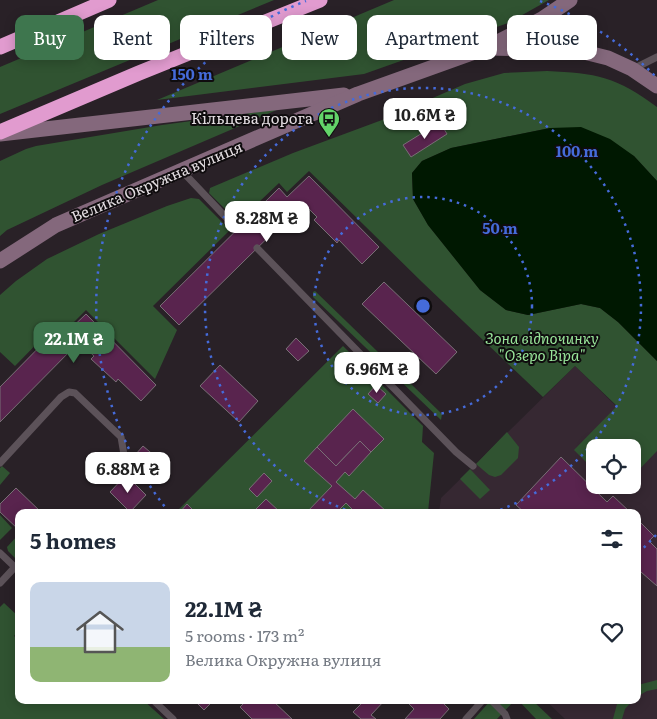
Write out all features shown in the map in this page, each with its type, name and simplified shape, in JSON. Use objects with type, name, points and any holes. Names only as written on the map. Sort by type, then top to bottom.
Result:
[{"type":"highway","points":[[1,45],[109,0]]},
{"type":"highway","points":[[0,133],[139,73],[320,0]]},
{"type":"main road","points":[[497,42],[542,19],[570,0]]},
{"type":"main road","points":[[497,48],[576,50],[608,58],[632,69],[657,86]]},
{"type":"main road","name":"Велика Окружна вулиця","points":[[0,261],[56,226],[358,94],[453,60]]},
{"type":"main road","points":[[0,133],[358,94]]},
{"type":"lane","points":[[632,69],[657,57]]},
{"type":"lane","points":[[182,171],[237,229]]},
{"type":"lane","points":[[257,248],[456,452],[473,466]]},
{"type":"lane","points":[[0,463],[61,397],[69,392],[75,393],[121,437],[125,461]]},
{"type":"lane","points":[[0,553],[15,567]]},
{"type":"lane","points":[[0,583],[15,571]]},
{"type":"lane","points":[[158,704],[173,719]]},
{"type":"lane","points":[[466,719],[479,704]]},
{"type":"lane","points":[[495,704],[505,714],[507,719]]},
{"type":"shaded area","points":[[581,127],[610,139],[634,156],[657,181],[657,361],[618,322],[600,308],[581,304],[528,315],[506,310],[480,290],[428,225],[413,199],[412,173],[422,161],[451,148],[550,128]]},
{"type":"shaded area","points":[[575,366],[657,446],[657,719],[565,719],[549,704],[641,704],[641,509],[439,509],[441,498]]},
{"type":"green space","points":[[158,0],[274,0],[238,15],[180,15],[180,39],[170,43],[170,15],[123,15]]},
{"type":"green space","points":[[394,0],[549,0],[522,15],[507,15],[507,23],[497,27],[497,15],[367,15],[367,60],[404,60],[364,74],[157,100],[252,60],[272,60],[272,51],[282,47],[282,60],[357,60],[357,16]]},
{"type":"green space","points":[[94,27],[94,60],[130,60],[0,114],[0,67],[17,60],[84,60],[84,31]]},
{"type":"green space","name":"Зона відпочинку \"Озеро Віра\"","points":[[547,71],[593,75],[630,89],[657,107],[657,181],[634,156],[550,128],[451,148],[422,161],[412,173],[413,199],[428,225],[480,290],[506,310],[528,315],[581,304],[600,308],[618,322],[657,361],[657,451],[641,468],[641,439],[586,439],[586,462],[574,450],[617,406],[575,366],[543,397],[309,171],[287,192],[279,183],[238,222],[209,193],[210,188],[293,153],[382,120],[465,84],[504,73]]},
{"type":"green space","points":[[279,109],[102,185],[7,230],[0,236],[0,161],[26,149],[162,125]]},
{"type":"green space","points":[[191,198],[199,199],[230,230],[153,306],[177,330],[155,379],[86,310],[65,331],[57,323],[15,366],[0,352],[0,295],[16,281],[47,259],[99,234]]},
{"type":"green space","points":[[315,291],[442,414],[441,420],[313,297],[313,292]]},
{"type":"green space","points":[[343,346],[423,426],[422,442],[434,453],[428,509],[179,509]]},
{"type":"green space","points":[[507,432],[519,447],[518,458],[501,475],[495,477],[489,475],[476,464]]},
{"type":"green space","points":[[2,466],[10,473],[0,485],[0,468]]},
{"type":"green space","points":[[470,469],[490,490],[480,499],[460,479]]},
{"type":"green space","points":[[0,515],[12,528],[0,540]]},
{"type":"green space","points":[[15,538],[15,558],[8,551],[7,547]]},
{"type":"green space","points":[[4,603],[15,613],[15,704],[147,704],[164,719],[0,719],[0,607]]},
{"type":"green space","points":[[657,680],[657,689],[641,694],[641,684]]},
{"type":"green space","points":[[487,704],[511,704],[497,719],[474,719]]},
{"type":"green space","points":[[522,704],[536,704],[552,719],[536,719]]},
{"type":"green space","points":[[617,704],[629,704],[625,709],[622,719],[613,719]]},
{"type":"building","points":[[440,122],[447,134],[411,157],[403,145]]},
{"type":"building","points":[[309,176],[379,247],[362,264],[339,240],[337,243],[314,220],[317,217],[303,203],[179,325],[160,306],[279,188],[287,197]]},
{"type":"building","points":[[384,282],[457,352],[436,374],[362,304]]},
{"type":"building","points":[[86,314],[156,385],[141,401],[118,379],[116,382],[91,359],[94,356],[79,342],[0,422],[0,387],[58,328],[65,334]]},
{"type":"building","points":[[296,338],[309,351],[298,361],[286,349]]},
{"type":"building","points":[[220,365],[258,401],[239,422],[200,386]]},
{"type":"building","points":[[376,385],[386,394],[378,403],[368,394]]},
{"type":"building","points":[[353,409],[384,439],[371,452],[360,441],[336,466],[317,447]]},
{"type":"building","points":[[360,441],[371,452],[349,476],[345,472],[336,482],[355,499],[363,490],[384,509],[352,509],[346,503],[340,509],[310,509],[332,486],[304,461],[317,447],[336,466]]},
{"type":"building","points":[[143,446],[163,463],[155,473],[135,455]]},
{"type":"building","points":[[561,457],[586,481],[586,494],[599,494],[607,502],[613,496],[627,509],[521,509],[516,505]]},
{"type":"building","points":[[264,473],[272,481],[257,497],[249,489]]},
{"type":"building","points":[[126,475],[146,495],[133,509],[127,509],[110,492]]},
{"type":"building","points":[[16,488],[38,509],[15,509],[15,526],[0,512],[0,504]]},
{"type":"building","points":[[266,499],[277,509],[256,509]]},
{"type":"building","points":[[187,504],[192,509],[183,509]]},
{"type":"building","points":[[641,523],[654,536],[649,541],[657,549],[657,586],[641,572]]},
{"type":"building","points":[[198,704],[210,704],[204,710]]},
{"type":"building","points":[[243,704],[276,704],[292,719],[252,719],[240,707]]},
{"type":"building","points":[[361,704],[381,704],[371,715],[376,719],[361,719],[353,712]]},
{"type":"building","points":[[409,704],[444,704],[449,709],[440,719],[405,719],[414,709]]},
{"type":"place","name":"Кільцева дорога","points":[[329,138]]}]
